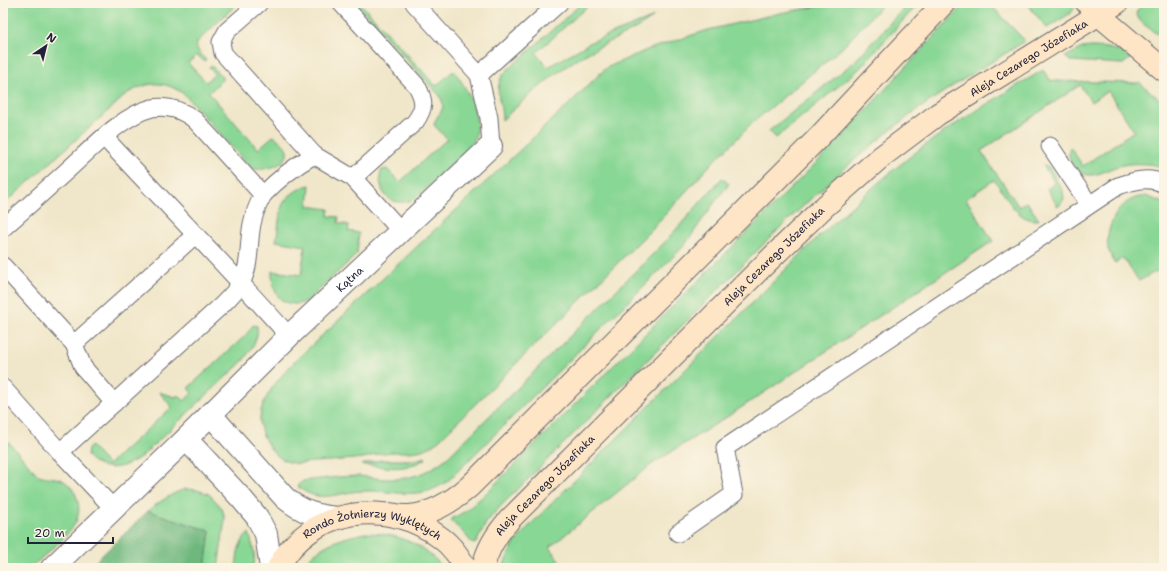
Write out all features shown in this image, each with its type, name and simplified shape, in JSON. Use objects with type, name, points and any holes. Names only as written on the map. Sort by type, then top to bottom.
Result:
[{"type":"main road","points":[[390,514],[409,516],[434,510],[451,501],[470,486],[816,141],[944,3]]},
{"type":"main road","name":"Aleja Cezarego Józefiaka","points":[[483,568],[492,543],[510,519],[823,208],[881,157],[938,114],[1093,9],[1117,3]]},
{"type":"main road","points":[[1093,9],[1164,70]]},
{"type":"main road","name":"Rondo Żołnierzy Wyklętych","points":[[278,568],[289,551],[311,532],[338,518],[368,512],[390,514],[410,520],[430,529],[442,538],[457,554],[466,568]]},
{"type":"street","name":"Kątna","points":[[52,568],[186,439],[289,336],[491,146]]},
{"type":"street","points":[[210,414],[285,498],[294,506],[305,512],[319,516],[338,518]]},
{"type":"street","points":[[186,439],[242,498],[260,522],[266,534],[271,568]]},
{"type":"lane","points":[[259,3],[227,31],[221,42],[223,53],[314,155],[353,178],[401,231]]},
{"type":"lane","points":[[341,3],[417,86],[422,96],[423,105],[421,114],[415,122],[353,178]]},
{"type":"lane","points":[[414,3],[479,74],[488,118],[491,146]]},
{"type":"lane","points":[[479,74],[559,3]]},
{"type":"lane","points":[[3,228],[104,137],[137,114],[153,108],[169,107],[183,111],[195,120],[263,195]]},
{"type":"lane","points":[[104,137],[241,282],[289,336]]},
{"type":"lane","points":[[1050,146],[1089,204]]},
{"type":"lane","points":[[60,452],[222,305],[241,282],[247,266],[252,224],[256,209],[263,195],[274,183],[297,164],[314,155]]},
{"type":"lane","points":[[678,533],[734,494],[725,448],[1118,186],[1135,180],[1148,179],[1164,184]]},
{"type":"lane","points":[[74,344],[195,235]]},
{"type":"lane","points":[[3,266],[74,344],[83,367],[114,403]]},
{"type":"lane","points":[[3,388],[60,452],[114,509]]},
{"type":"green space","points":[[3,3],[238,3],[197,42],[200,54],[206,60],[204,61],[197,55],[188,63],[206,82],[215,74],[209,67],[211,65],[222,77],[222,80],[209,93],[258,149],[273,136],[281,141],[286,147],[287,151],[285,160],[270,168],[253,168],[247,164],[185,95],[171,87],[150,84],[128,93],[3,205]]},
{"type":"green space","points":[[355,3],[360,3],[436,86],[452,72],[455,72],[472,102],[477,126],[474,141],[467,151],[415,199],[410,201],[399,202],[389,199],[383,191],[380,174],[382,170],[387,169],[400,182],[447,139],[434,125],[443,106],[442,101],[440,96]]},
{"type":"green space","points":[[582,3],[591,3],[536,53],[548,67],[591,42],[654,17],[571,63],[544,83],[502,120],[498,91],[503,74]]},
{"type":"green space","points":[[838,3],[884,3],[842,48],[756,120],[711,164],[651,230],[436,443],[423,450],[411,452],[391,452],[363,458],[298,464],[285,460],[272,450],[261,431],[260,420],[262,408],[266,398],[280,377],[297,359],[606,68],[649,49],[708,30],[780,13]]},
{"type":"green space","points":[[908,3],[919,3],[858,70],[776,138],[769,131],[854,62]]},
{"type":"green space","points":[[965,3],[989,3],[1025,41],[919,108],[857,158],[826,186],[780,228],[499,508],[486,523],[476,543],[473,544],[450,520],[466,511],[483,496],[831,148]]},
{"type":"green space","points":[[1026,3],[1074,3],[1075,7],[1071,13],[1047,28]]},
{"type":"green space","points":[[1147,3],[1164,3],[1164,28],[1157,34],[1137,17],[1136,13],[1138,9]]},
{"type":"green space","points":[[1091,47],[1112,49],[1122,52],[1131,58],[1123,64],[1071,61],[1065,57],[1082,48]]},
{"type":"green space","points":[[1043,70],[1050,80],[1054,81],[1140,83],[1164,103],[1164,167],[1146,164],[1127,164],[1091,175],[1084,174],[1076,169],[1069,156],[1070,147],[1083,166],[1134,131],[1108,91],[1091,102],[1080,85],[981,151],[1019,207],[1027,202],[1039,220],[1024,217],[1018,212],[994,180],[966,199],[993,241],[730,415],[652,464],[550,547],[564,568],[503,568],[516,541],[536,519],[816,239],[854,204],[920,149],[996,98]]},
{"type":"green space","points":[[1043,165],[1049,167],[1063,191],[1064,199],[1058,207],[1047,189],[1055,183]]},
{"type":"green space","points":[[722,178],[729,184],[684,246],[448,481],[431,490],[420,493],[364,491],[330,496],[314,495],[305,492],[297,486],[303,481],[344,476],[361,476],[379,479],[411,477],[441,463],[665,242]]},
{"type":"green space","points":[[310,185],[308,206],[329,209],[328,216],[339,217],[338,223],[349,225],[348,231],[359,233],[357,254],[307,301],[293,304],[284,301],[277,295],[274,288],[272,271],[301,275],[305,246],[276,241],[283,204],[295,192]]},
{"type":"green space","points":[[1146,196],[1164,203],[1164,267],[1139,281],[1123,258],[1115,263],[1108,249],[1107,242],[1112,221],[1120,208],[1133,199]]},
{"type":"green space","points":[[253,325],[257,326],[257,335],[253,345],[243,361],[142,456],[128,464],[114,468],[94,462],[87,456],[88,449],[91,446],[108,465],[172,407],[159,392],[175,397],[179,395],[184,401],[192,393],[188,388],[246,335]]},
{"type":"green space","points":[[3,436],[37,474],[61,479],[72,488],[77,498],[79,508],[77,519],[70,531],[30,568],[3,568]]},
{"type":"green space","points":[[425,457],[426,459],[408,466],[394,468],[361,465],[381,460],[415,460]]},
{"type":"green space","points":[[186,489],[197,490],[209,494],[222,508],[225,519],[218,568],[205,568],[210,531],[148,511],[171,495]]},
{"type":"green space","points":[[148,511],[210,531],[205,568],[89,568]]},
{"type":"green space","points":[[249,533],[253,546],[253,568],[236,568],[240,545]]},
{"type":"green space","points":[[365,533],[376,533],[398,537],[408,541],[427,552],[443,568],[301,568],[314,554],[329,544],[346,537]]}]
